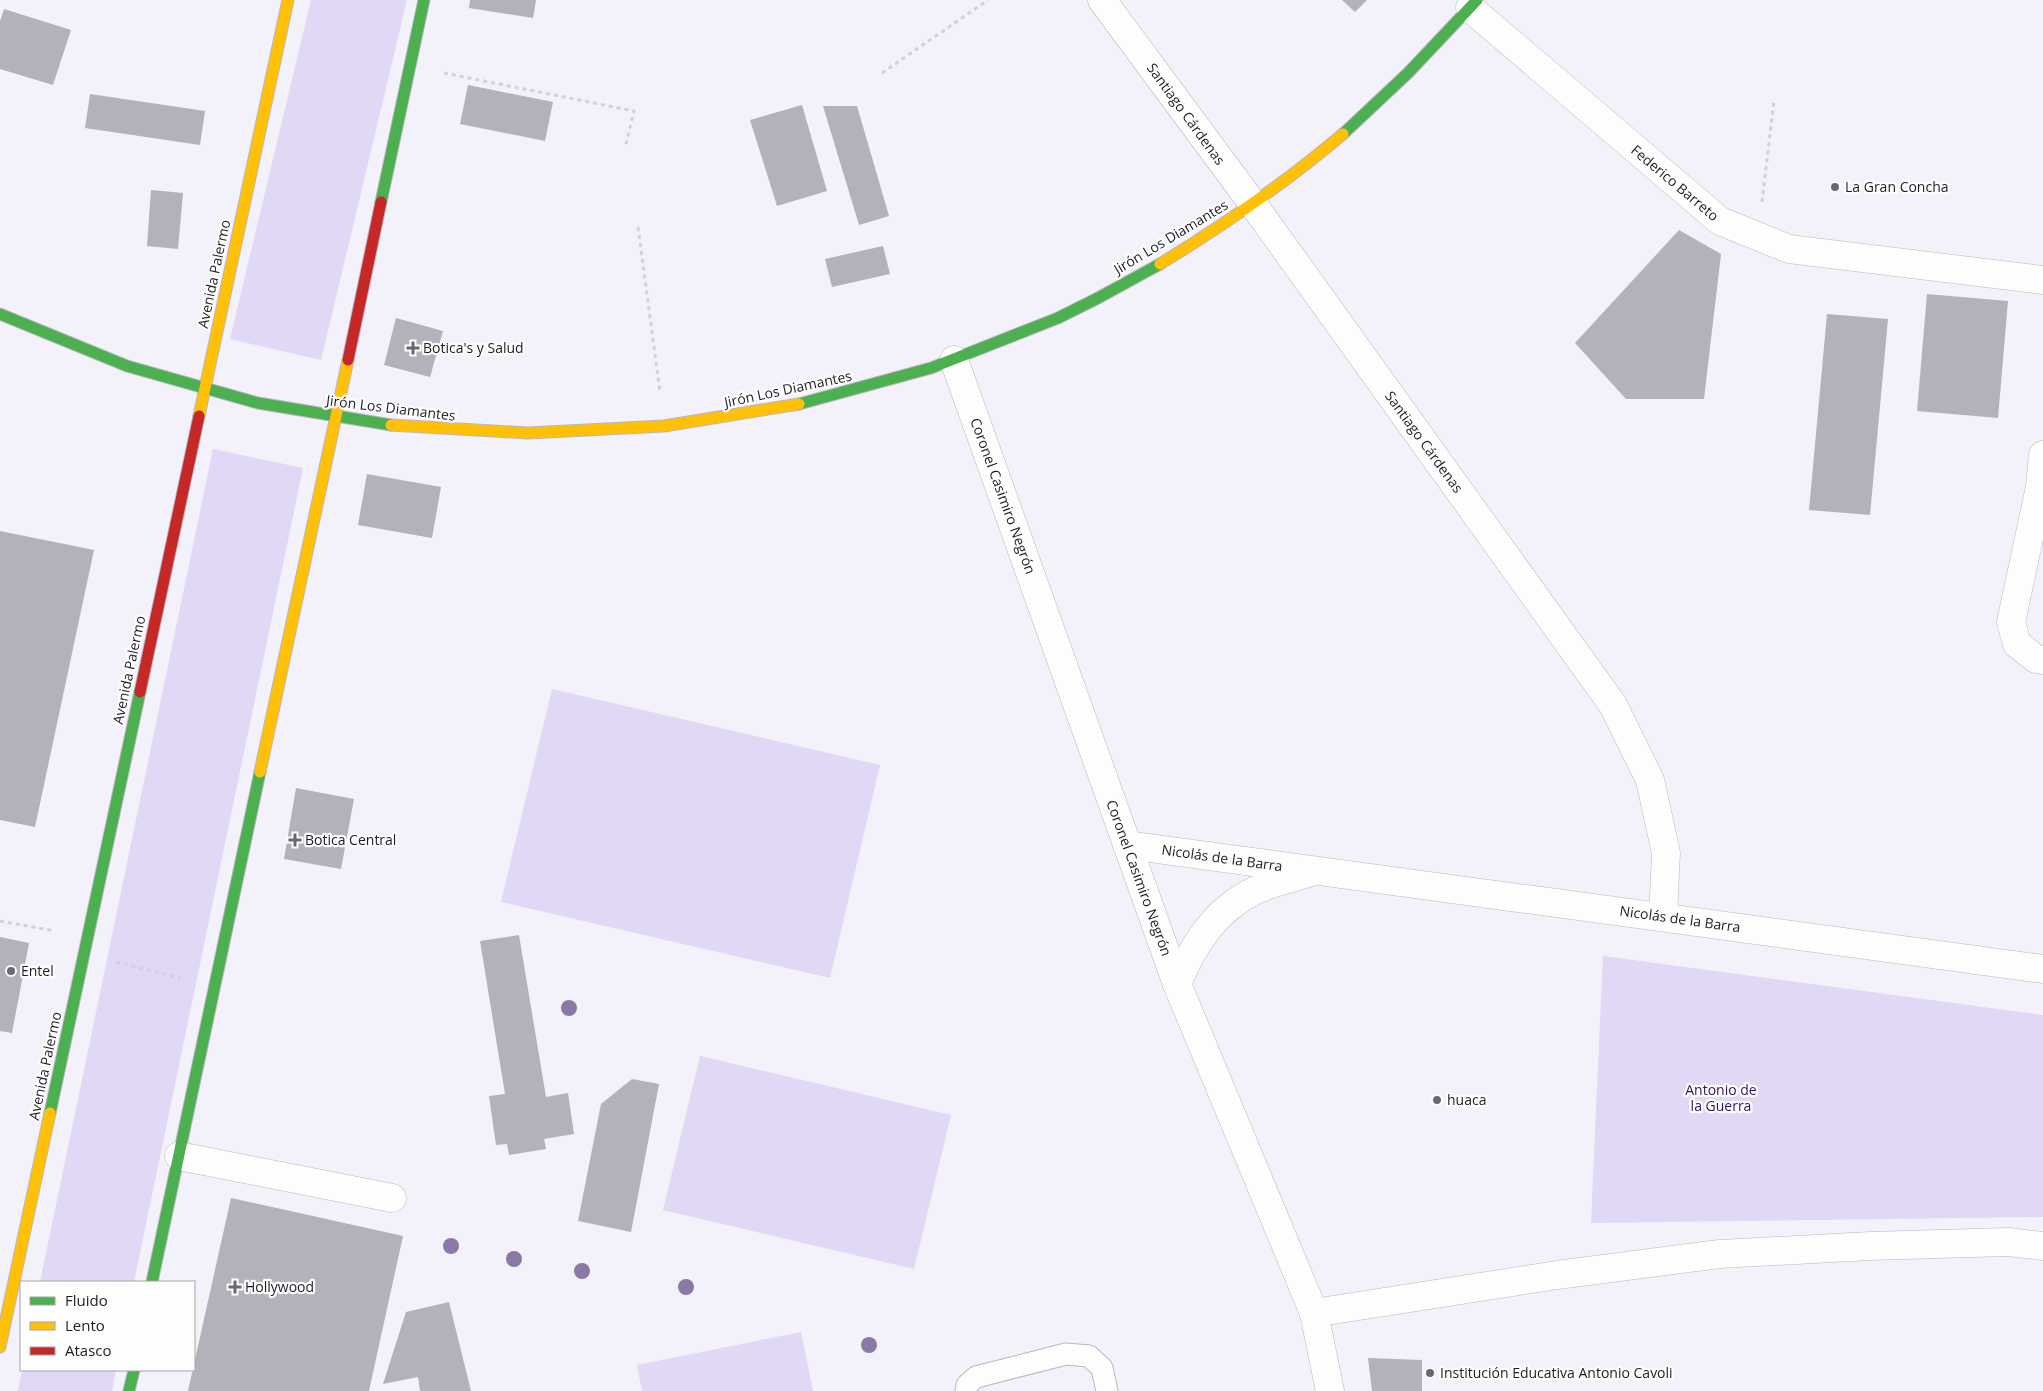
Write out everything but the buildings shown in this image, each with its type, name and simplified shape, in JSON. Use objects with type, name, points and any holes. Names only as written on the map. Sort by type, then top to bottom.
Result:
[{"type":"street","name":"Avenida Palermo","points":[[0,1347],[288,0]]},
{"type":"street","points":[[152,1281],[424,0]]},
{"type":"street","name":"Santiago Cárdenas","points":[[1102,0],[1253,204],[1613,705],[1650,780],[1666,853],[1663,917]]},
{"type":"street","name":"Jirón Los Diamantes","points":[[0,314],[39,333],[121,364],[204,390],[267,405],[336,418],[418,429],[500,434],[582,433],[665,427],[763,412],[840,395],[954,360],[1059,318],[1158,266],[1253,204],[1330,145],[1403,79],[1474,4]]},
{"type":"street","name":"Federico Barreto","points":[[1474,4],[1720,221],[1789,249],[2043,280]]},
{"type":"street","name":"Coronel Casimiro Negrón","points":[[954,360],[1177,984],[1314,1313],[1330,1391]]},
{"type":"street","points":[[2043,455],[2040,487],[2011,622],[2016,644],[2036,659],[2043,660]]},
{"type":"street","name":"Nicolás de la Barra","points":[[1127,845],[2043,969]]},
{"type":"street","name":"Nicolás de la Barra","points":[[1177,984],[1188,956],[1206,929],[1230,906],[1257,890],[1318,870]]},
{"type":"street","points":[[179,1156],[392,1198]]},
{"type":"street","points":[[1314,1313],[1558,1275],[1720,1254],[1890,1245],[2008,1242],[2043,1246]]},
{"type":"street","points":[[129,1391],[134,1371]]},
{"type":"lane","points":[[966,1391],[967,1385],[976,1377],[1066,1354],[1089,1356],[1102,1368],[1107,1391]]},
{"type":"path","points":[[882,73],[988,0]]},
{"type":"path","points":[[410,66],[634,111],[625,148]]},
{"type":"path","points":[[1759,236],[1774,101]]},
{"type":"path","points":[[638,227],[665,427]]},
{"type":"path","points":[[0,920],[87,937]]},
{"type":"path","points":[[84,954],[215,988]]},
{"type":"green space","points":[[311,0],[407,0],[321,360],[230,339]]},
{"type":"green space","points":[[213,449],[303,468],[134,1281],[40,1281]]},
{"type":"green space","points":[[552,689],[880,765],[830,978],[501,902]]},
{"type":"green space","name":"Antonio de la Guerra","points":[[1603,956],[2043,1015],[2043,1217],[1591,1223]]},
{"type":"green space","points":[[700,1056],[951,1115],[914,1269],[663,1210]]},
{"type":"green space","points":[[801,1332],[813,1391],[642,1391],[637,1365]]},
{"type":"green space","points":[[22,1371],[116,1371],[112,1391],[18,1391]]},
{"type":"traffic: fast","points":[[381,202],[424,0]]},
{"type":"traffic: fast","points":[[1343,134],[1408,73],[1477,0]]},
{"type":"traffic: fast","points":[[799,404],[931,368],[1058,318],[1160,264]]},
{"type":"traffic: fast","points":[[0,314],[127,366],[258,403],[391,425]]},
{"type":"traffic: fast","points":[[50,1113],[140,692]]},
{"type":"traffic: fast","points":[[152,1281],[260,772]]},
{"type":"traffic: fast","points":[[129,1391],[134,1371]]},
{"type":"traffic: slow","points":[[199,416],[288,0]]},
{"type":"traffic: slow","points":[[1160,264],[1254,203],[1343,134]]},
{"type":"traffic: slow","points":[[260,772],[348,360]]},
{"type":"traffic: slow","points":[[391,425],[528,433],[664,426],[799,404]]},
{"type":"traffic: slow","points":[[0,1347],[50,1113]]},
{"type":"traffic: jam","points":[[348,360],[381,202]]},
{"type":"traffic: jam","points":[[140,692],[199,416]]},
{"type":"place","name":"La Gran Concha","points":[[1835,187]]},
{"type":"place","name":"Botica's y Salud","points":[[413,348]]},
{"type":"place","name":"Botica Central","points":[[295,840]]},
{"type":"place","name":"Entel","points":[[11,971]]},
{"type":"place","name":"huaca","points":[[1437,1100]]},
{"type":"place","name":"Hollywood","points":[[235,1287]]},
{"type":"place","name":"Institución Educativa Antonio Cavoli","points":[[1430,1373]]}]
